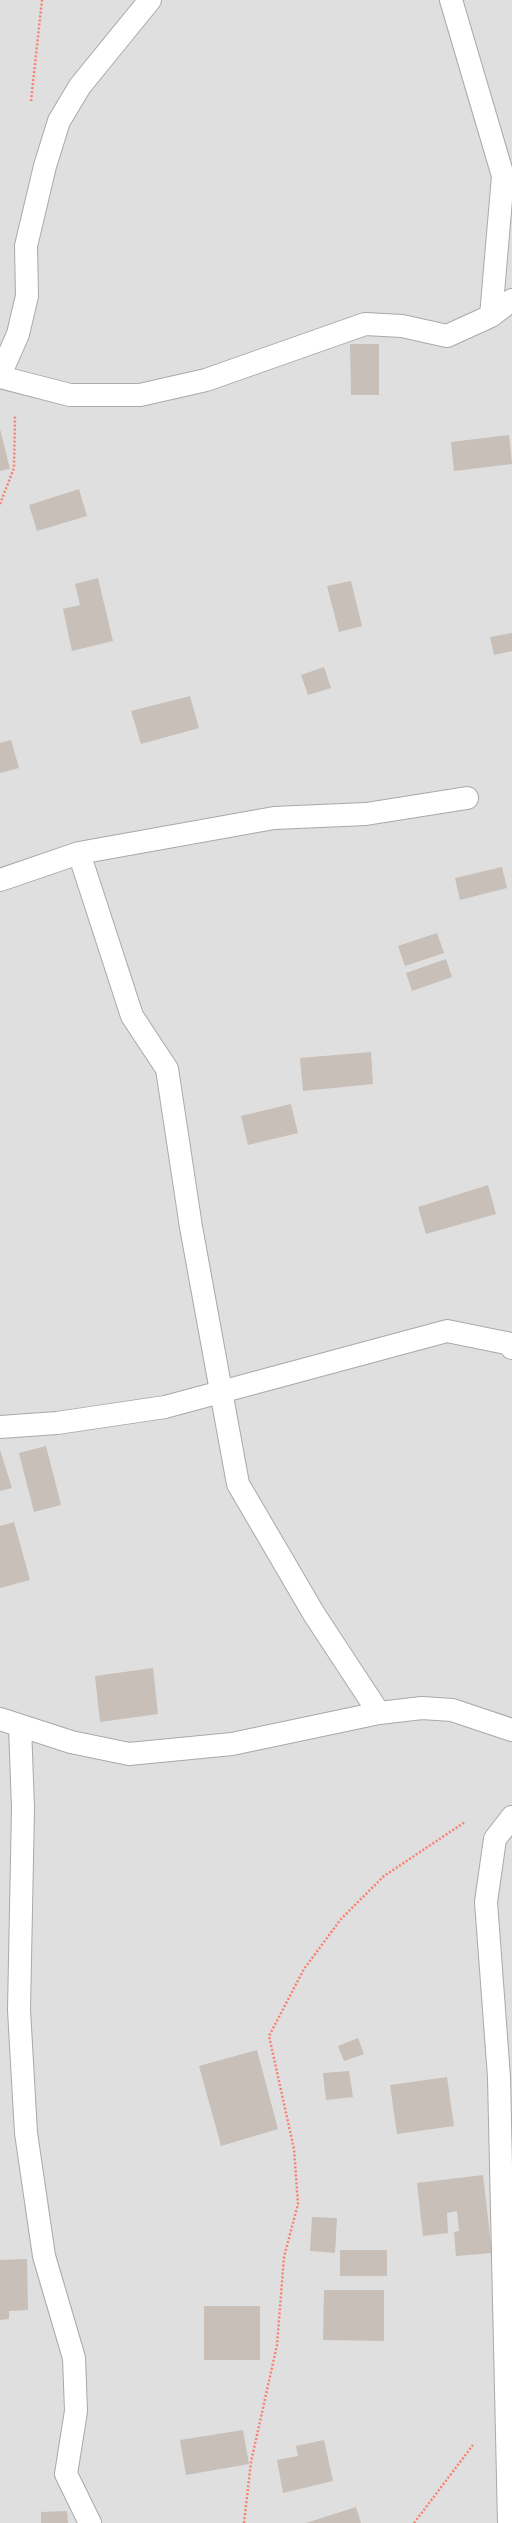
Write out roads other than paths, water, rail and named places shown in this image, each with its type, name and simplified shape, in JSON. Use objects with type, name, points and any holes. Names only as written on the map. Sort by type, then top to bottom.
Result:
[{"type":"street","points":[[150,0],[80,86],[59,121],[45,166],[26,246],[26,303],[6,378],[70,395],[140,394],[206,380],[365,324],[402,326],[447,336],[491,316],[512,300]]},
{"type":"street","points":[[451,0],[503,176],[491,316]]},
{"type":"street","points":[[0,880],[79,853],[274,818],[366,814],[467,798]]},
{"type":"street","points":[[79,853],[132,1016],[167,1069],[191,1227],[238,1484],[314,1614],[379,1713]]},
{"type":"street","points":[[0,1427],[57,1423],[165,1407],[447,1331],[511,1344],[512,1348]]},
{"type":"street","points":[[90,2523],[66,2474],[76,2411],[74,2358],[44,2256],[26,2133],[19,2010],[23,1808],[10,1722],[71,1742],[129,1754],[232,1744],[379,1713],[422,1708],[452,1710],[512,1730]]},
{"type":"street","points":[[509,2523],[499,2077],[486,1902],[495,1839],[512,1818]]}]
